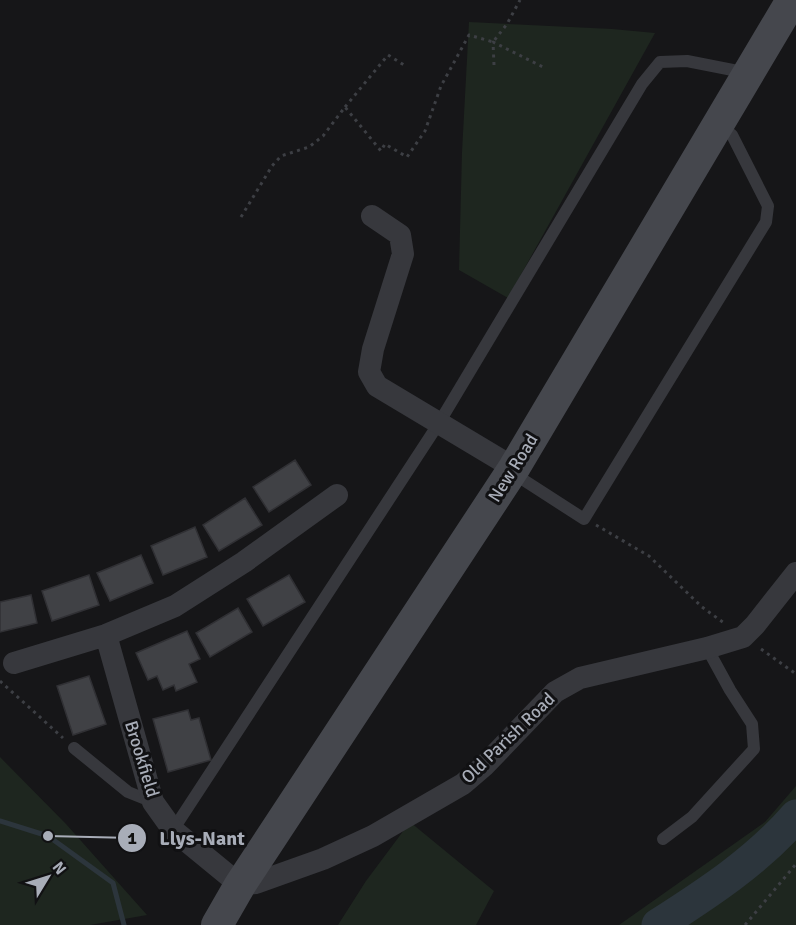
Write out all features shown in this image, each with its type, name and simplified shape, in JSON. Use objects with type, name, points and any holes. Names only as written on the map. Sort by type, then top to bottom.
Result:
[{"type":"main road","name":"New Road","points":[[218,925],[240,885],[514,468],[792,0]]},
{"type":"street","points":[[372,216],[400,235],[403,254],[372,348],[369,372],[377,386],[514,468]]},
{"type":"street","points":[[14,663],[106,635],[175,606],[244,562],[337,495]]},
{"type":"street","name":"Old Parish Road","points":[[240,885],[256,883],[323,859],[373,836],[463,784],[484,766],[555,692],[580,678],[708,648],[742,637],[755,625],[796,573]]},
{"type":"street","name":"Brookfield","points":[[106,635],[153,802],[173,830],[240,885]]},
{"type":"lane","points":[[173,830],[439,423],[642,84],[660,62],[687,61],[749,73]]},
{"type":"lane","points":[[514,468],[522,479],[584,519],[766,222],[768,206],[732,135],[719,125]]},
{"type":"lane","points":[[663,839],[692,817],[754,749],[752,724],[708,648]]},
{"type":"lane","points":[[74,748],[128,792],[153,802]]},
{"type":"path","points":[[494,65],[492,42],[507,24],[520,0]]},
{"type":"path","points":[[345,107],[381,151],[385,144],[407,157],[425,131],[441,86],[469,35],[492,42],[543,68]]},
{"type":"path","points":[[241,217],[272,166],[281,156],[309,147],[323,136],[388,55],[404,65]]},
{"type":"path","points":[[584,519],[649,556],[702,607],[796,674]]},
{"type":"path","points":[[0,681],[74,748]]},
{"type":"path","points":[[745,925],[796,864]]},
{"type":"shaded area","points":[[469,22],[655,33],[508,298],[459,270]]},
{"type":"shaded area","points":[[0,757],[66,824],[147,915],[90,925],[0,925]]},
{"type":"shaded area","points":[[796,786],[796,925],[619,925],[765,822]]},
{"type":"shaded area","points":[[410,822],[494,891],[476,925],[338,925],[366,881]]},
{"type":"building","points":[[295,460],[311,485],[269,512],[253,487]]},
{"type":"building","points":[[245,498],[262,525],[219,551],[203,525]]},
{"type":"building","points":[[195,527],[207,557],[163,575],[151,546]]},
{"type":"building","points":[[141,555],[153,583],[110,601],[97,573]]},
{"type":"building","points":[[89,575],[99,605],[52,621],[42,591]]},
{"type":"building","points":[[289,575],[305,602],[263,626],[247,599]]},
{"type":"building","points":[[31,595],[37,623],[0,632],[0,602]]},
{"type":"building","points":[[238,608],[252,632],[210,657],[196,633]]},
{"type":"building","points":[[187,631],[200,659],[189,664],[197,682],[176,691],[174,685],[163,690],[157,676],[148,680],[136,653]]},
{"type":"building","points":[[89,676],[106,724],[73,735],[57,686]]},
{"type":"building","points":[[188,710],[191,720],[199,718],[211,760],[168,772],[153,719]]},
{"type":"waterway","points":[[658,925],[748,862],[796,816]]},
{"type":"waterway","points":[[0,821],[48,836],[113,883],[124,925]]},
{"type":"place","name":"Llys-Nant","points":[[48,836]]}]
